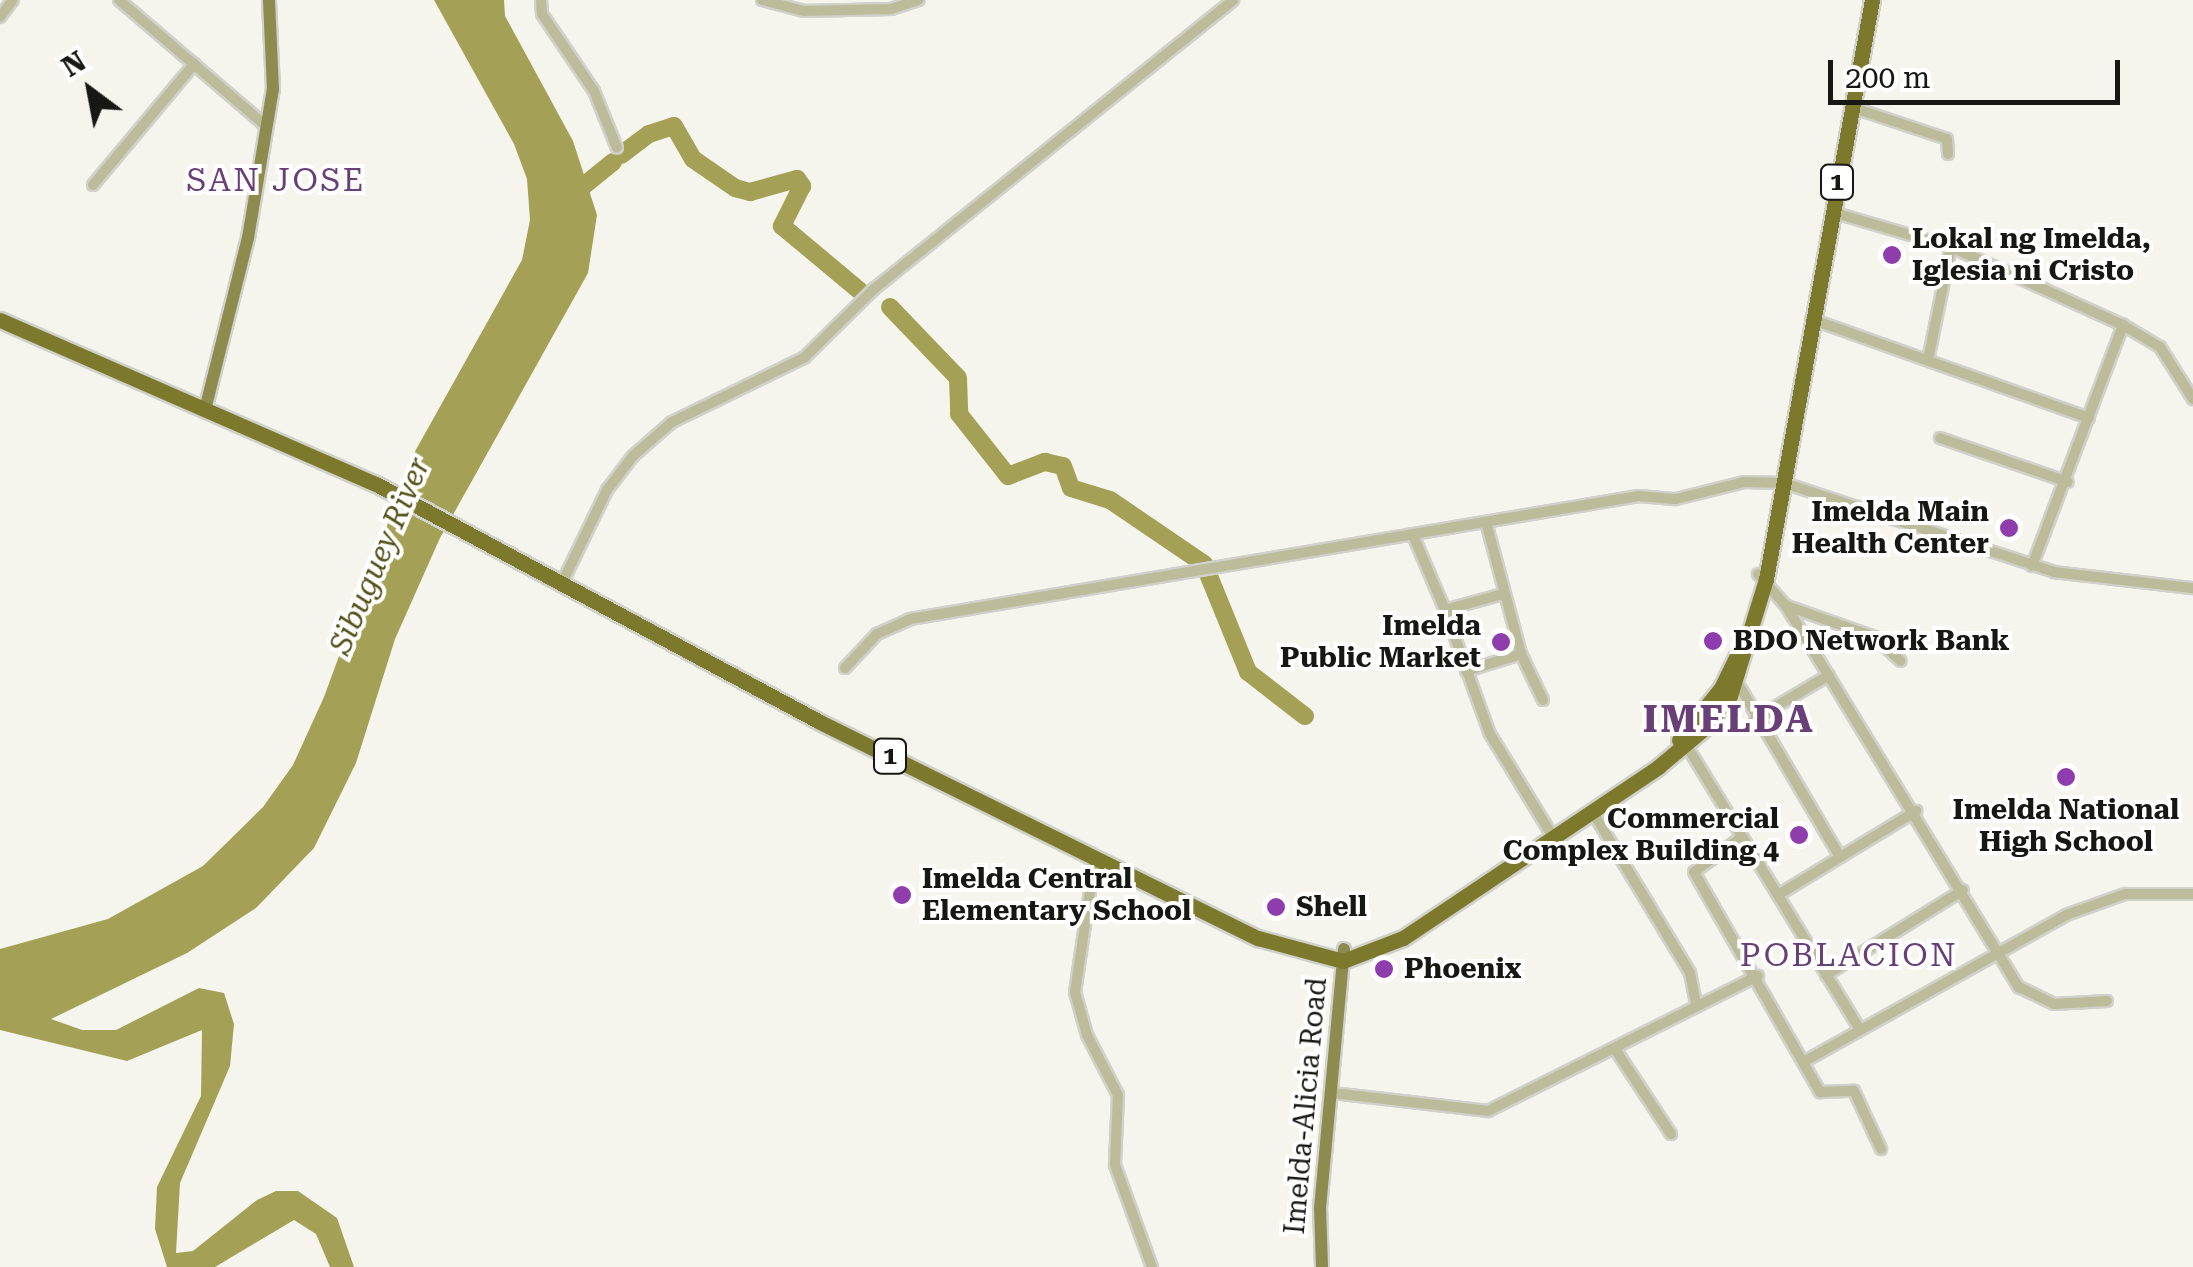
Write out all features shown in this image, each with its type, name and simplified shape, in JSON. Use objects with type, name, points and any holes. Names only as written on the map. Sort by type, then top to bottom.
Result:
[{"type":"highway","name":"1","points":[[1344,955],[1396,934],[1707,726],[1737,682],[1762,577],[1872,0]]},
{"type":"highway","name":"1","points":[[0,320],[376,484],[478,535],[820,722],[1258,938],[1312,954],[1344,955],[1403,938],[1592,811],[1684,741],[1734,662],[1762,577]]},
{"type":"main road","points":[[205,410],[248,238],[267,127],[276,68],[269,0]]},
{"type":"main road","name":"Imelda-Alicia Road","points":[[1322,1267],[1320,1208],[1334,1093],[1344,955]]},
{"type":"street","points":[[0,17],[12,0]]},
{"type":"street","points":[[119,0],[267,127]]},
{"type":"street","points":[[541,0],[542,14],[594,91],[617,148]]},
{"type":"street","points":[[762,0],[804,11],[891,9],[919,0]]},
{"type":"street","points":[[563,582],[608,490],[632,456],[672,422],[805,357],[874,290],[1233,0]]},
{"type":"street","points":[[93,185],[194,64]]},
{"type":"street","points":[[1850,107],[1947,139],[1948,154]]},
{"type":"street","points":[[1832,212],[1951,248],[2122,325],[2160,347],[2193,399]]},
{"type":"street","points":[[1928,360],[1951,248]]},
{"type":"street","points":[[1811,319],[2089,418]]},
{"type":"street","points":[[2032,566],[2068,482],[2122,325]]},
{"type":"street","points":[[1940,438],[2068,482]]},
{"type":"street","points":[[845,668],[877,634],[910,619],[1638,496],[1676,499],[1744,482],[1780,483],[2032,566],[2193,588]]},
{"type":"street","points":[[1486,522],[1521,654],[1542,700]]},
{"type":"street","points":[[1413,535],[1496,746],[1550,832]]},
{"type":"street","points":[[1762,577],[1786,606],[1916,812],[2019,987],[2038,1000],[2107,1000]]},
{"type":"street","points":[[1445,610],[1503,594]]},
{"type":"street","points":[[1786,606],[1875,637],[1902,661]]},
{"type":"street","points":[[1466,671],[1521,654]]},
{"type":"street","points":[[1755,719],[1829,675]]},
{"type":"street","points":[[1737,682],[1755,719],[1840,857]]},
{"type":"street","points":[[1684,741],[1858,1028]]},
{"type":"street","points":[[1592,811],[1690,972],[1696,1004]]},
{"type":"street","points":[[1778,895],[1916,812]]},
{"type":"street","points":[[1742,838],[1694,872],[1758,976],[1820,1092],[1854,1092],[1881,1149]]},
{"type":"street","points":[[1095,857],[1075,992],[1087,1035],[1118,1095],[1115,1165],[1152,1267]]},
{"type":"street","points":[[1826,975],[1963,890]]},
{"type":"street","points":[[1806,1060],[1996,950],[2110,899],[2193,894]]},
{"type":"street","points":[[1334,1093],[1488,1110],[1758,976]]},
{"type":"street","points":[[1615,1049],[1672,1134]]},
{"type":"water","name":"Sibuguey River","points":[[434,0],[504,0],[505,16],[573,141],[597,215],[588,273],[440,538],[395,639],[356,763],[314,848],[256,908],[187,953],[51,1019],[82,1030],[116,1030],[199,988],[224,993],[234,1024],[230,1066],[180,1183],[176,1253],[193,1251],[257,1200],[276,1191],[298,1191],[337,1218],[354,1267],[330,1267],[316,1234],[294,1220],[215,1267],[167,1267],[155,1229],[157,1187],[201,1096],[202,1030],[127,1061],[0,1030],[0,949],[108,919],[203,866],[263,807],[293,765],[324,697],[413,455],[522,260],[530,220],[527,179],[514,144]]},
{"type":"waterway","points":[[621,155],[649,134],[674,126],[693,159],[735,188],[750,192],[797,179],[802,186],[782,226],[860,291]]},
{"type":"waterway","points":[[571,196],[613,162]]},
{"type":"waterway","points":[[890,307],[958,378],[959,414],[1008,476],[1045,462],[1063,466],[1071,488],[1110,500],[1204,564],[1248,672],[1305,716]]},
{"type":"place","name":"Lokal ng Imelda, Iglesia ni Cristo","points":[[1892,255]]},
{"type":"place","name":"Imelda Main Health Center","points":[[2009,528]]},
{"type":"place","name":"BDO Network Bank","points":[[1713,641]]},
{"type":"place","name":"Imelda Public Market","points":[[1501,642]]},
{"type":"place","name":"Imelda National High School","points":[[2066,777]]},
{"type":"place","name":"Commercial Complex Building 4","points":[[1799,835]]},
{"type":"place","name":"Imelda Central Elementary School","points":[[902,895]]},
{"type":"place","name":"Shell","points":[[1276,907]]},
{"type":"place","name":"Phoenix","points":[[1384,969]]},
{"type":"district","name":"SAN JOSE","points":[[276,180]]},
{"type":"district","name":"IMELDA","points":[[1729,720]]},
{"type":"district","name":"POBLACION","points":[[1849,955]]}]
